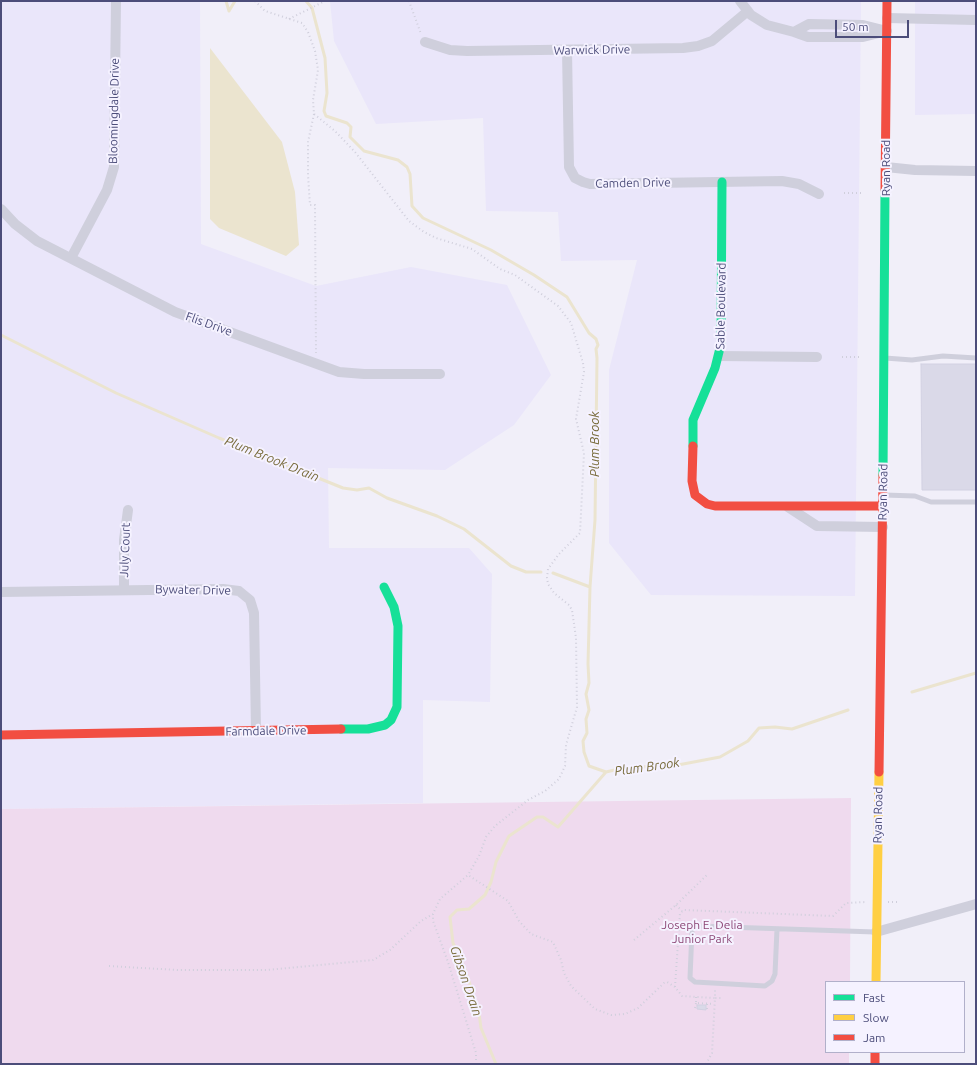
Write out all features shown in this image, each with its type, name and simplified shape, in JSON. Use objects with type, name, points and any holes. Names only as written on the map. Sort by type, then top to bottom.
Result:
[{"type":"street","name":"Bloomingdale Drive","points":[[71,258],[107,190],[114,167],[116,1]]},
{"type":"street","points":[[740,1],[748,11],[767,25],[794,32],[809,24],[863,25],[887,31]]},
{"type":"street","name":"Ryan Road","points":[[876,981],[883,526],[887,1]]},
{"type":"street","name":"Warwick Drive","points":[[425,42],[450,50],[468,51],[663,49],[698,46],[712,41],[748,11]]},
{"type":"street","points":[[887,18],[976,20]]},
{"type":"street","name":"Camden Drive","points":[[567,50],[569,167],[575,178],[590,184],[790,182],[799,184],[819,194]]},
{"type":"street","points":[[886,167],[915,170],[976,171]]},
{"type":"street","name":"Sable Boulevard","points":[[722,182],[721,335],[719,356],[693,420],[692,481],[695,495],[700,500],[715,506],[883,506]]},
{"type":"street","name":"Flis Drive","points":[[1,209],[25,233],[175,312],[312,363],[351,373],[440,374]]},
{"type":"street","points":[[719,356],[817,357]]},
{"type":"street","points":[[788,507],[817,526],[883,526]]},
{"type":"street","name":"July Court","points":[[124,590],[124,540],[128,510]]},
{"type":"street","name":"Farmdale Drive","points":[[1,735],[368,729],[385,725],[391,720],[397,707],[398,626],[394,607],[384,587]]},
{"type":"street","name":"Bywater Drive","points":[[1,592],[232,589],[246,595],[253,606],[254,613],[256,731]]},
{"type":"street","points":[[876,932],[976,904]]},
{"type":"street","points":[[875,1053],[875,1064]]},
{"type":"lane","points":[[884,358],[912,360],[943,356],[976,358]]},
{"type":"lane","points":[[883,495],[915,496],[931,502],[976,502]]},
{"type":"lane","points":[[777,929],[776,974],[772,981],[765,986],[696,982],[690,978],[692,930],[697,926],[876,932]]},
{"type":"path","points":[[255,1],[265,11],[302,24],[308,32],[315,51],[318,70],[313,100],[314,114],[308,142],[310,205],[315,205],[314,301],[316,351],[312,363]]},
{"type":"path","points":[[289,19],[325,1]]},
{"type":"path","points":[[409,1],[425,42]]},
{"type":"path","points":[[314,114],[336,131],[355,152],[409,221],[424,232],[436,238],[472,249],[500,269],[515,275],[558,306],[571,323],[583,363],[584,372],[576,419],[584,453],[580,534],[559,554],[550,566],[547,578],[548,584],[554,593],[569,605],[572,610],[576,638],[577,707],[566,745],[565,766],[559,779],[545,791],[528,800],[495,826],[486,837],[479,856],[468,875],[440,899],[433,914],[434,928],[448,962],[476,1053],[476,1064]]},
{"type":"path","points":[[844,193],[861,194]]},
{"type":"path","points":[[842,358],[860,357]]},
{"type":"path","points":[[634,940],[708,874]]},
{"type":"path","points":[[468,875],[508,901],[519,921],[531,934],[553,942],[561,960],[564,973],[571,986],[595,1008],[611,1015],[625,1014],[638,1008],[660,984],[667,982],[675,987],[682,996],[721,998]]},
{"type":"path","points":[[676,904],[682,911]]},
{"type":"path","points":[[109,966],[177,970],[267,970],[373,960],[390,950],[421,921],[433,914]]},
{"type":"path","points":[[695,1008],[696,997]]},
{"type":"path","points":[[706,1064],[712,1053],[715,998]]},
{"type":"path","points":[[696,1003],[714,1004]]},
{"type":"path","points":[[707,1004],[707,1009]]},
{"type":"shaded area","points":[[1,1],[200,1],[201,244],[316,286],[411,267],[507,285],[551,375],[514,425],[445,470],[328,468],[329,548],[469,548],[492,574],[490,702],[423,700],[423,803],[1,809]]},
{"type":"shaded area","points":[[330,1],[861,1],[855,596],[651,595],[609,543],[609,370],[637,260],[561,261],[558,212],[486,211],[483,118],[376,124],[334,41]]},
{"type":"shaded area","points":[[915,1],[976,1],[976,114],[915,115]]},
{"type":"shaded area","points":[[210,48],[282,142],[295,192],[299,245],[286,256],[219,228],[210,219]]},
{"type":"green space","name":"Joseph E. Delia Junior Park","points":[[851,798],[850,981],[825,981],[825,1053],[849,1053],[849,1064],[1,1064],[1,809]]},
{"type":"building","points":[[921,364],[976,364],[976,490],[922,490]]},
{"type":"building","points":[[697,1005],[706,1005],[706,1010],[697,1009]]},
{"type":"waterway","name":"Plum Brook","points":[[226,1],[229,11],[235,1]]},
{"type":"waterway","name":"Plum Brook","points":[[306,1],[312,8],[325,58],[327,93],[324,111],[326,116],[347,123],[351,127],[350,137],[364,151],[398,160],[407,167],[410,174],[412,206],[423,218],[491,250],[534,275],[567,297],[589,333],[596,339],[598,345],[596,349],[595,520],[590,587],[589,683],[586,694],[589,710],[586,719],[587,733],[583,741],[584,752],[589,766],[606,772],[623,768],[678,765],[720,757],[748,741],[759,728],[775,727],[792,729],[848,710]]},
{"type":"waterway","name":"Plum Brook Drain","points":[[1,335],[116,393],[219,438],[343,488],[357,490],[369,488],[387,498],[437,516],[464,529],[511,566],[526,572],[541,572]]},
{"type":"waterway","name":"Plum Brook Drain","points":[[553,573],[590,587]]},
{"type":"waterway","name":"Plum Brook","points":[[912,692],[976,673]]},
{"type":"waterway","name":"Gibson Drain","points":[[496,1064],[481,1028],[479,1013],[465,969],[453,943],[450,917],[457,910],[469,909],[485,895],[491,882],[496,862],[509,836],[537,817],[543,817],[558,827],[606,772]]},
{"type":"traffic: fast","points":[[693,446],[693,420],[715,368],[721,344],[722,182]]},
{"type":"traffic: fast","points":[[883,475],[885,191]]},
{"type":"traffic: fast","points":[[341,729],[368,729],[385,725],[391,720],[397,707],[398,626],[394,607],[384,587]]},
{"type":"traffic: slow","points":[[876,981],[879,772]]},
{"type":"traffic: jam","points":[[885,191],[887,1]]},
{"type":"traffic: jam","points":[[693,446],[692,481],[695,495],[707,504],[715,506],[883,506]]},
{"type":"traffic: jam","points":[[879,772],[883,475]]},
{"type":"traffic: jam","points":[[1,735],[341,729]]},
{"type":"traffic: jam","points":[[875,1053],[875,1064]]}]
